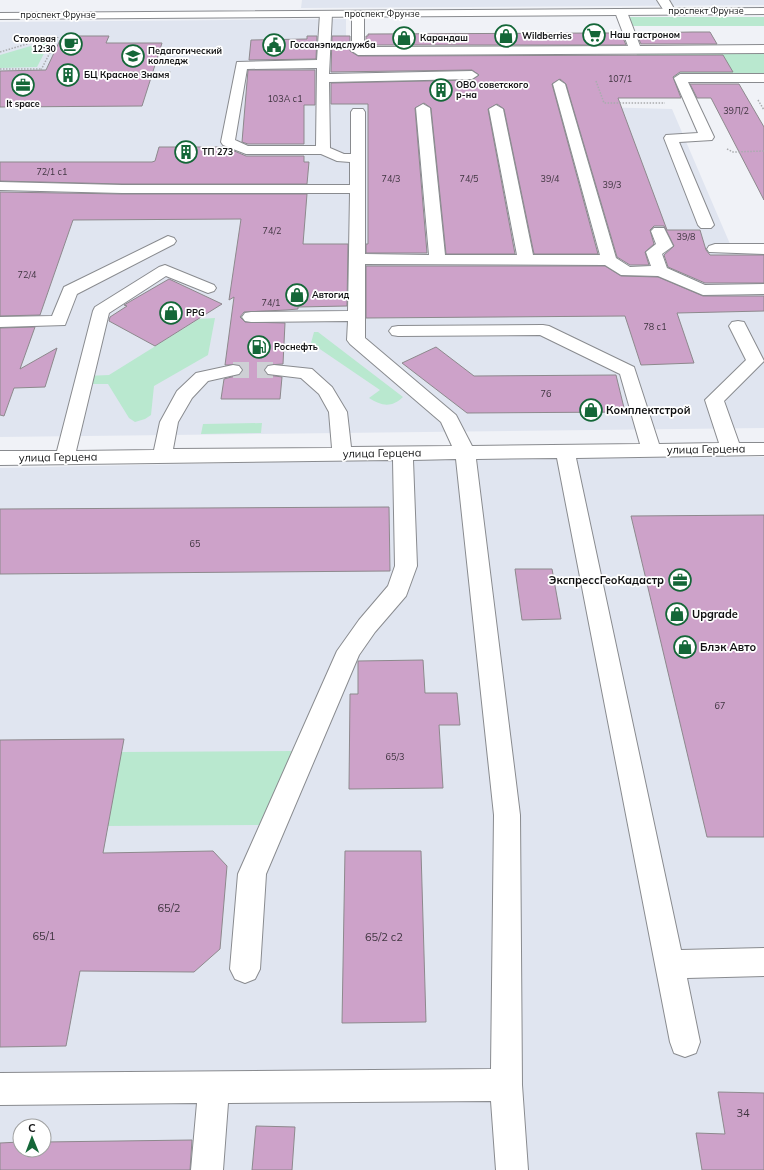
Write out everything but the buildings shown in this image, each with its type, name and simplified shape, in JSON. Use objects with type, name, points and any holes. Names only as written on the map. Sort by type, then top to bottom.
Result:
[{"type":"main road","points":[[663,0],[670,12]]},
{"type":"main road","name":"проспект Фрунзе","points":[[0,16],[764,11]]},
{"type":"main road","points":[[621,12],[635,50]]},
{"type":"main road","points":[[323,150],[323,64],[326,14]]},
{"type":"main road","points":[[358,14],[358,51],[764,49]]},
{"type":"main road","points":[[323,64],[241,65],[228,142],[246,150],[323,150],[342,158],[358,158]]},
{"type":"main road","points":[[323,78],[472,75]]},
{"type":"main road","points":[[706,225],[671,138],[707,137],[680,78],[764,78]]},
{"type":"main road","points":[[559,84],[609,260]]},
{"type":"main road","points":[[423,108],[437,258]]},
{"type":"main road","points":[[496,109],[526,258]]},
{"type":"main road","points":[[358,112],[356,189],[356,340],[449,419],[465,452],[507,815],[506,1084],[512,1170]]},
{"type":"main road","points":[[0,186],[122,189],[356,189]]},
{"type":"main road","points":[[659,231],[665,246],[654,252],[660,271]]},
{"type":"main road","points":[[0,322],[59,321],[70,291],[168,241]]},
{"type":"main road","points":[[715,249],[764,249]]},
{"type":"main road","points":[[356,259],[526,258],[609,260],[627,272],[660,271],[703,290],[764,289]]},
{"type":"main road","points":[[64,457],[101,311],[165,270],[208,288]]},
{"type":"main road","points":[[251,317],[356,316]]},
{"type":"main road","points":[[731,449],[714,400],[755,361],[738,326]]},
{"type":"main road","points":[[398,331],[543,330],[628,371],[651,450]]},
{"type":"main road","points":[[162,456],[169,422],[184,395],[202,377],[233,370]]},
{"type":"main road","points":[[274,370],[306,373],[326,391],[339,416],[342,454]]},
{"type":"main road","name":"улица Герцена","points":[[0,458],[764,449]]},
{"type":"main road","points":[[565,451],[685,1042]]},
{"type":"main road","points":[[245,969],[252,874],[349,651],[367,626],[398,590],[406,566],[403,453]]},
{"type":"main road","points":[[670,964],[764,962]]},
{"type":"main road","points":[[0,1089],[506,1084]]},
{"type":"main road","points":[[207,1170],[214,1087]]},
{"type":"path","points":[[0,52],[59,34],[41,70],[0,69]]},
{"type":"path","points":[[104,72],[171,72]]},
{"type":"path","points":[[596,81],[604,103],[691,102]]},
{"type":"path","points":[[707,137],[733,152],[764,151]]},
{"type":"shaded area","points":[[302,0],[764,0],[764,5],[301,8]]},
{"type":"shaded area","points":[[346,19],[346,66],[567,69],[598,107],[672,109],[730,244],[764,243],[764,428],[0,437],[0,22]]},
{"type":"shaded area","points":[[764,457],[764,1170],[0,1170],[0,468],[462,458]]},
{"type":"green space","points":[[627,17],[764,17],[764,26],[630,26]]},
{"type":"green space","points":[[51,40],[37,67],[0,68],[0,55]]},
{"type":"green space","points":[[764,49],[764,78],[662,78],[639,60],[635,50]]},
{"type":"green space","points":[[215,318],[208,355],[154,386],[151,415],[145,419],[135,422],[129,418],[108,384],[83,384],[85,376],[109,375],[199,319]]},
{"type":"green space","points":[[314,332],[318,332],[403,397],[395,403],[386,405],[369,398],[380,390],[311,343]]},
{"type":"green space","points":[[262,423],[261,433],[201,434],[203,424]]},
{"type":"green space","points":[[293,751],[259,825],[108,826],[121,752]]},
{"type":"tunnel","points":[[233,370],[274,370]]},
{"type":"place","name":"Наш гастроном","points":[[594,35]]},
{"type":"place","name":"Wildberries","points":[[506,36]]},
{"type":"place","name":"Карандаш","points":[[404,38]]},
{"type":"place","name":"Столовая 12:30","points":[[71,44]]},
{"type":"place","name":"Госсанэпидслужба","points":[[274,45]]},
{"type":"place","name":"Педагогический колледж","points":[[133,56]]},
{"type":"place","name":"БЦ Красное Знамя","points":[[68,75]]},
{"type":"place","name":"It space","points":[[23,85]]},
{"type":"place","name":"ОВО советского р-на","points":[[441,90]]},
{"type":"place","name":"ТП 273","points":[[186,152]]},
{"type":"place","name":"Автогид","points":[[297,295]]},
{"type":"place","name":"PPG","points":[[171,313]]},
{"type":"place","name":"Роснефть","points":[[259,347]]},
{"type":"place","name":"Комплектстрой","points":[[591,410]]},
{"type":"place","name":"ЭкспрессГеоКадастр","points":[[680,580]]},
{"type":"place","name":"Upgrade","points":[[677,614]]},
{"type":"place","name":"Блэк Авто","points":[[685,647]]}]
